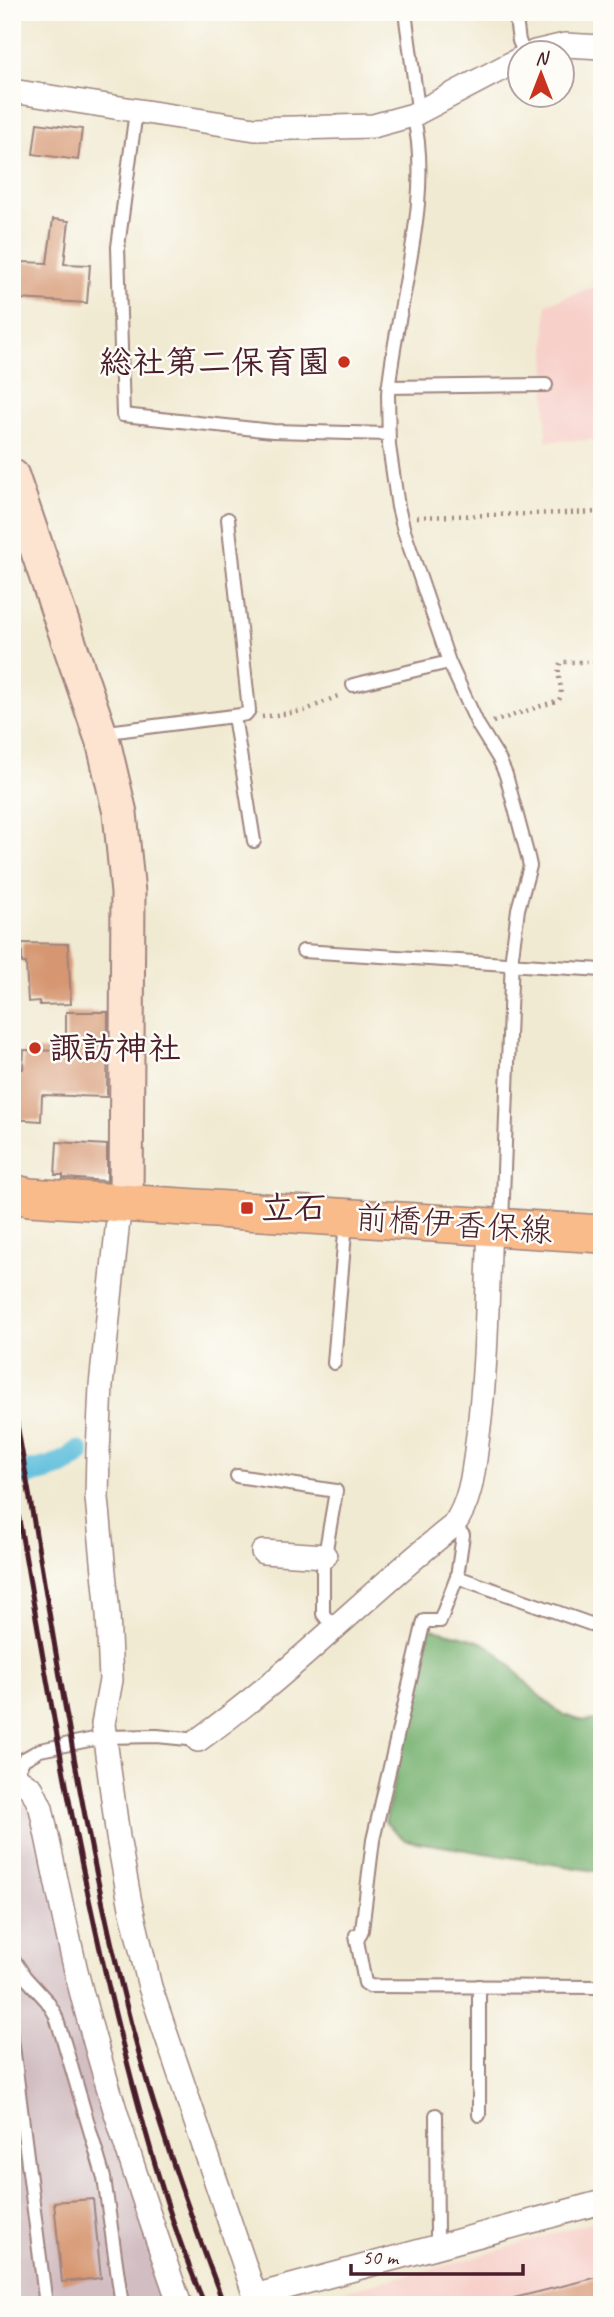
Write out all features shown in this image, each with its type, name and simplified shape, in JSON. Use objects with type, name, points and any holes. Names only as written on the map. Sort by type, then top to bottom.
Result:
[{"type":"main road","points":[[12,476],[100,734],[120,813],[128,893],[126,1203]]},
{"type":"main road","name":"前橋伊香保線","points":[[12,1193],[29,1197],[602,1234]]},
{"type":"street","points":[[576,46],[602,47]]},
{"type":"street","points":[[12,91],[256,129],[373,126],[417,113],[505,67]]},
{"type":"street","points":[[126,1203],[118,1220],[101,1385],[98,1452],[97,1498],[111,1680],[103,1715],[104,1737],[121,1850],[150,1987],[256,2300],[602,2202]]},
{"type":"street","points":[[198,1740],[250,1701],[381,1585],[453,1526],[461,1516],[468,1497],[477,1449],[496,1226]]},
{"type":"street","points":[[263,1552],[325,1556]]},
{"type":"street","points":[[13,1777],[32,1789],[41,1808],[88,2014],[148,2215],[180,2305]]},
{"type":"lane","points":[[405,12],[417,101],[419,143],[415,223],[388,387],[388,434],[401,519],[426,599],[449,662],[479,727],[506,775],[530,866],[518,909],[511,964],[509,1087],[496,1226]]},
{"type":"lane","points":[[515,12],[519,38]]},
{"type":"lane","points":[[136,111],[118,247],[122,415],[273,431],[388,434]]},
{"type":"lane","points":[[388,387],[546,385]]},
{"type":"lane","points":[[228,519],[249,702],[240,715],[254,841]]},
{"type":"lane","points":[[353,685],[449,662]]},
{"type":"lane","points":[[100,734],[240,715]]},
{"type":"lane","points":[[303,951],[602,970]]},
{"type":"lane","points":[[334,1363],[346,1217]]},
{"type":"lane","points":[[237,1476],[336,1491],[325,1556],[323,1614],[334,1628]]},
{"type":"lane","points":[[357,1941],[362,1930],[373,1840],[424,1621],[440,1621],[457,1577],[463,1535],[453,1526]]},
{"type":"lane","points":[[457,1577],[602,1628]]},
{"type":"lane","points":[[13,1777],[24,1759],[34,1751],[104,1737],[157,1736],[198,1740]]},
{"type":"lane","points":[[355,1927],[365,1983],[370,1986],[602,1987]]},
{"type":"lane","points":[[14,1966],[55,2014],[64,2042],[104,2178],[122,2305]]},
{"type":"lane","points":[[479,1986],[479,2115]]},
{"type":"lane","points":[[12,2038],[46,2305]]},
{"type":"lane","points":[[436,2115],[437,2235],[440,2247]]},
{"type":"path","points":[[401,519],[602,512]]},
{"type":"path","points":[[479,727],[559,700],[562,694],[558,666],[561,662],[602,662]]},
{"type":"path","points":[[240,715],[251,718],[304,711],[331,697],[351,692],[353,685]]},
{"type":"shaded area","points":[[602,284],[602,440],[546,441],[546,304]]},
{"type":"shaded area","points":[[12,1802],[30,1807],[168,2305],[12,2305]]},
{"type":"shaded area","points":[[602,2219],[602,2305],[286,2305],[456,2263]]},
{"type":"green space","points":[[429,1628],[487,1645],[539,1696],[568,1716],[584,1720],[602,1719],[602,1872],[405,1840],[385,1822]]},
{"type":"building","points":[[37,123],[82,129],[78,160],[33,154]]},
{"type":"building","points":[[53,219],[69,221],[64,264],[90,265],[87,303],[19,299],[21,262],[47,263]]},
{"type":"building","points":[[22,943],[68,944],[71,1004],[40,1005],[39,1001],[28,1002]]},
{"type":"building","points":[[66,1012],[108,1012],[107,1097],[42,1095],[41,1121],[12,1119],[12,1071],[23,1069],[24,1050],[66,1051]]},
{"type":"building","points":[[57,1142],[107,1145],[107,1181],[55,1175]]},
{"type":"building","points":[[93,2199],[101,2278],[62,2282],[54,2202]]},
{"type":"building","points":[[602,2276],[602,2305],[515,2305],[514,2298]]},
{"type":"waterway","points":[[12,1476],[64,1463],[78,1453]]},
{"type":"railway","points":[[12,1396],[78,1777],[108,1929],[158,2118],[224,2305]]},
{"type":"railway","points":[[12,1479],[62,1762],[105,1972],[158,2175],[205,2305]]},
{"type":"place","name":"総社第二保育園","points":[[344,362]]},
{"type":"place","name":"諏訪神社","points":[[35,1048]]},
{"type":"place","name":"立石","points":[[247,1208]]}]
